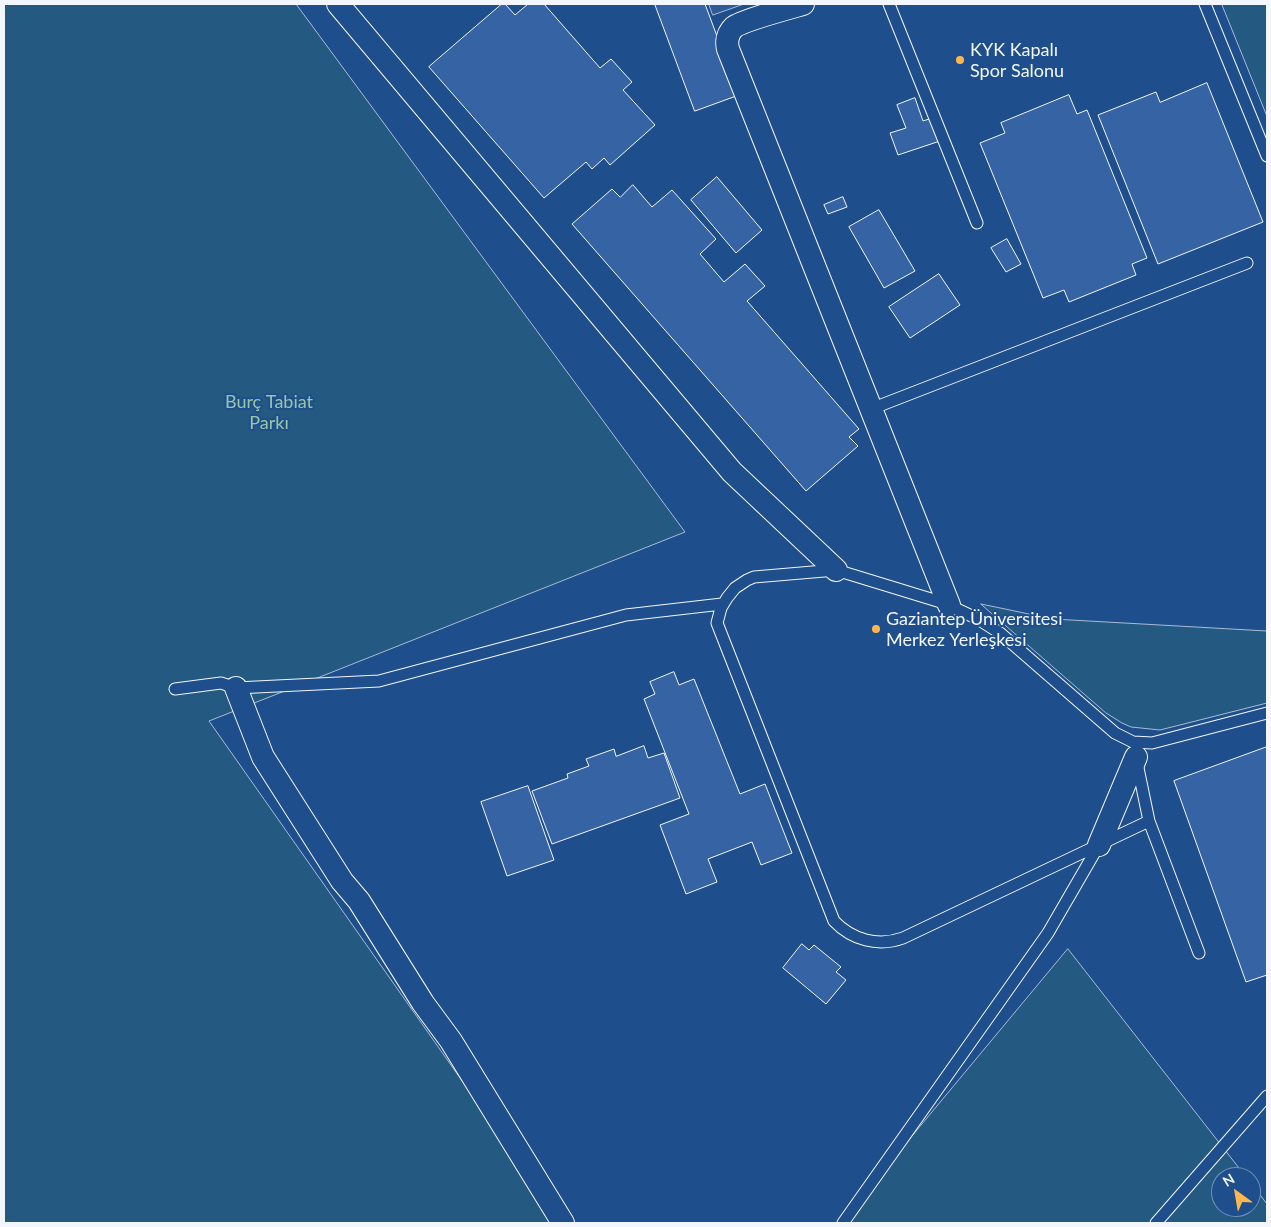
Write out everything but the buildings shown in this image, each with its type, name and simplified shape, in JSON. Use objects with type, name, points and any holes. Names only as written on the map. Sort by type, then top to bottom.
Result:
[{"type":"street","points":[[338,4],[732,472],[836,570]]},
{"type":"street","points":[[803,4],[738,24],[729,33],[728,49],[949,605]]},
{"type":"street","points":[[236,688],[263,758],[342,881],[359,901],[423,1003],[451,1041],[563,1223]]},
{"type":"street","points":[[1099,845],[1134,749]]},
{"type":"lane","points":[[889,4],[977,223]]},
{"type":"lane","points":[[1205,4],[1267,156]]},
{"type":"lane","points":[[871,409],[1247,262]]},
{"type":"lane","points":[[1148,821],[903,938],[893,941],[876,942],[865,941],[850,934],[834,921],[717,623],[722,604],[736,586],[754,577],[836,570],[949,605],[973,616],[1000,634],[1134,749],[1148,821],[1199,953]]},
{"type":"lane","points":[[175,689],[221,683],[236,688],[379,681],[626,615],[722,604]]},
{"type":"lane","points":[[1134,749],[1142,743],[1157,742],[1267,714]]},
{"type":"lane","points":[[843,1223],[1048,933],[1099,845]]},
{"type":"lane","points":[[1156,1223],[1267,1096]]},
{"type":"green space","name":"Burç Tabiat Parkı","points":[[4,4],[296,4],[685,532],[209,721],[562,1223],[4,1223]]},
{"type":"green space","points":[[1222,4],[1267,4],[1267,116]]},
{"type":"green space","points":[[981,604],[1053,619],[1267,631],[1267,703],[1160,730],[1131,727],[1106,713]]},
{"type":"green space","points":[[1068,949],[1238,1167],[1211,1167],[1211,1217],[1261,1217],[1261,1196],[1267,1204],[1267,1223],[840,1223]]},
{"type":"shaded area","points":[[709,4],[744,4],[713,15]]},
{"type":"place","name":"KYK Kapalı Spor Salonu","points":[[960,60]]},
{"type":"place","name":"Gaziantep Üniversitesi Merkez Yerleşkesi","points":[[876,629]]}]
